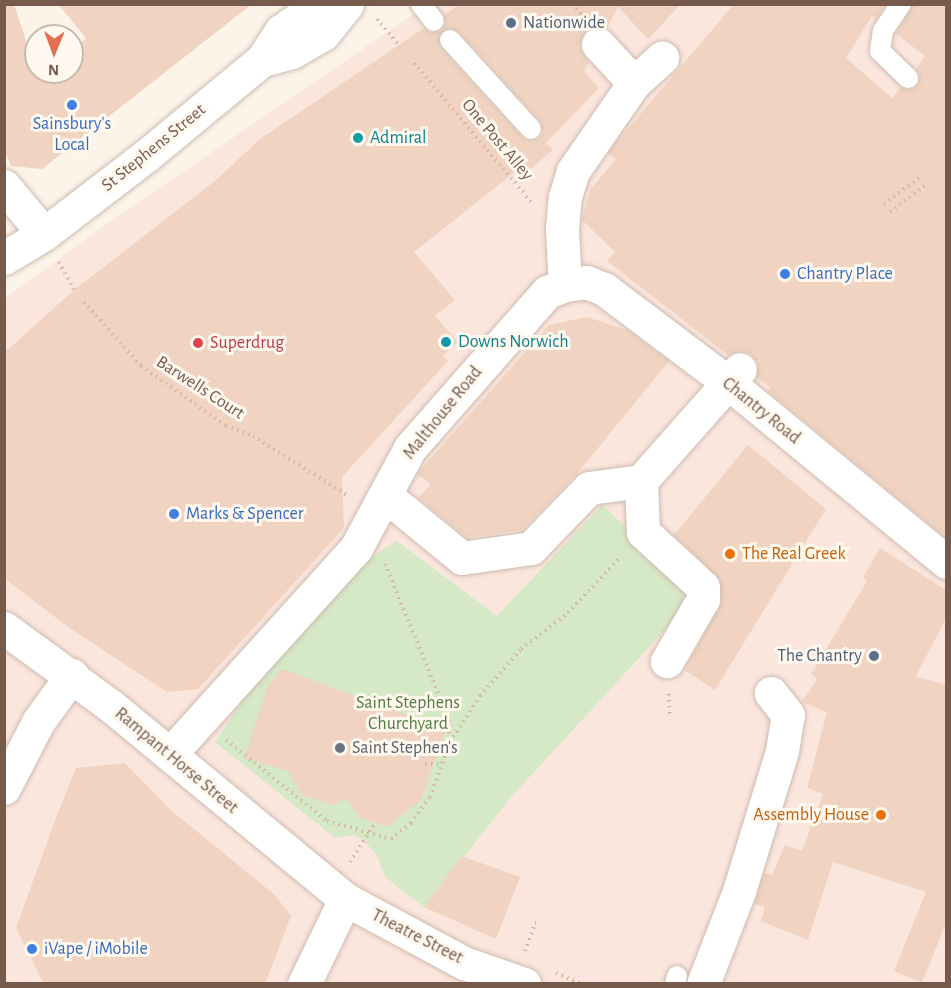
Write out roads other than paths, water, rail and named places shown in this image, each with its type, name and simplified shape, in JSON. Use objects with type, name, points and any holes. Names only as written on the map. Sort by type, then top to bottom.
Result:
[{"type":"street","name":"St Stephens Street","points":[[4,258],[44,234],[262,60],[292,52],[323,34],[354,7]]},
{"type":"street","points":[[598,44],[634,83]]},
{"type":"street","points":[[556,288],[565,197],[573,171],[634,83],[662,58]]},
{"type":"street","points":[[4,186],[44,234]]},
{"type":"street","name":"St Stephens Street","points":[[4,278],[44,234]]},
{"type":"street","name":"Chantry Road","points":[[556,288],[586,282],[604,289],[733,375],[878,522],[946,562]]},
{"type":"street","name":"Malthouse Road","points":[[170,754],[320,591],[369,526],[410,448],[556,288]]},
{"type":"street","points":[[385,495],[462,558],[531,548],[589,488],[641,481],[733,375]]},
{"type":"street","points":[[641,481],[644,532],[703,587],[703,599],[667,661]]},
{"type":"street","name":"Rampant Horse Street","points":[[4,628],[72,675],[338,895]]},
{"type":"street","points":[[4,788],[38,722],[72,675]]},
{"type":"street","points":[[685,981],[739,891],[782,752],[788,715],[771,693]]},
{"type":"street","points":[[304,984],[338,895]]},
{"type":"street","name":"Theatre Street","points":[[338,895],[464,963],[524,984]]},
{"type":"lane","points":[[421,4],[434,21]]},
{"type":"lane","points":[[901,4],[884,31],[880,51],[908,78]]},
{"type":"lane","points":[[450,40],[531,129]]},
{"type":"place","name":"Nationwide","points":[[511,23]]},
{"type":"place","name":"Sainsbury's Local","points":[[72,105]]},
{"type":"place","name":"Admiral","points":[[358,138]]},
{"type":"place","name":"Chantry Place","points":[[785,274]]},
{"type":"place","name":"Downs Norwich","points":[[446,342]]},
{"type":"place","name":"Superdrug","points":[[198,343]]},
{"type":"place","name":"Marks & Spencer","points":[[174,514]]},
{"type":"place","name":"The Real Greek","points":[[730,554]]},
{"type":"place","name":"The Chantry","points":[[874,656]]},
{"type":"place","name":"Saint Stephen's","points":[[340,748]]},
{"type":"place","name":"Assembly House","points":[[881,815]]},
{"type":"place","name":"iVape / iMobile","points":[[32,949]]},
{"type":"park label","name":"Saint Stephens Churchyard","points":[[408,714]]}]
